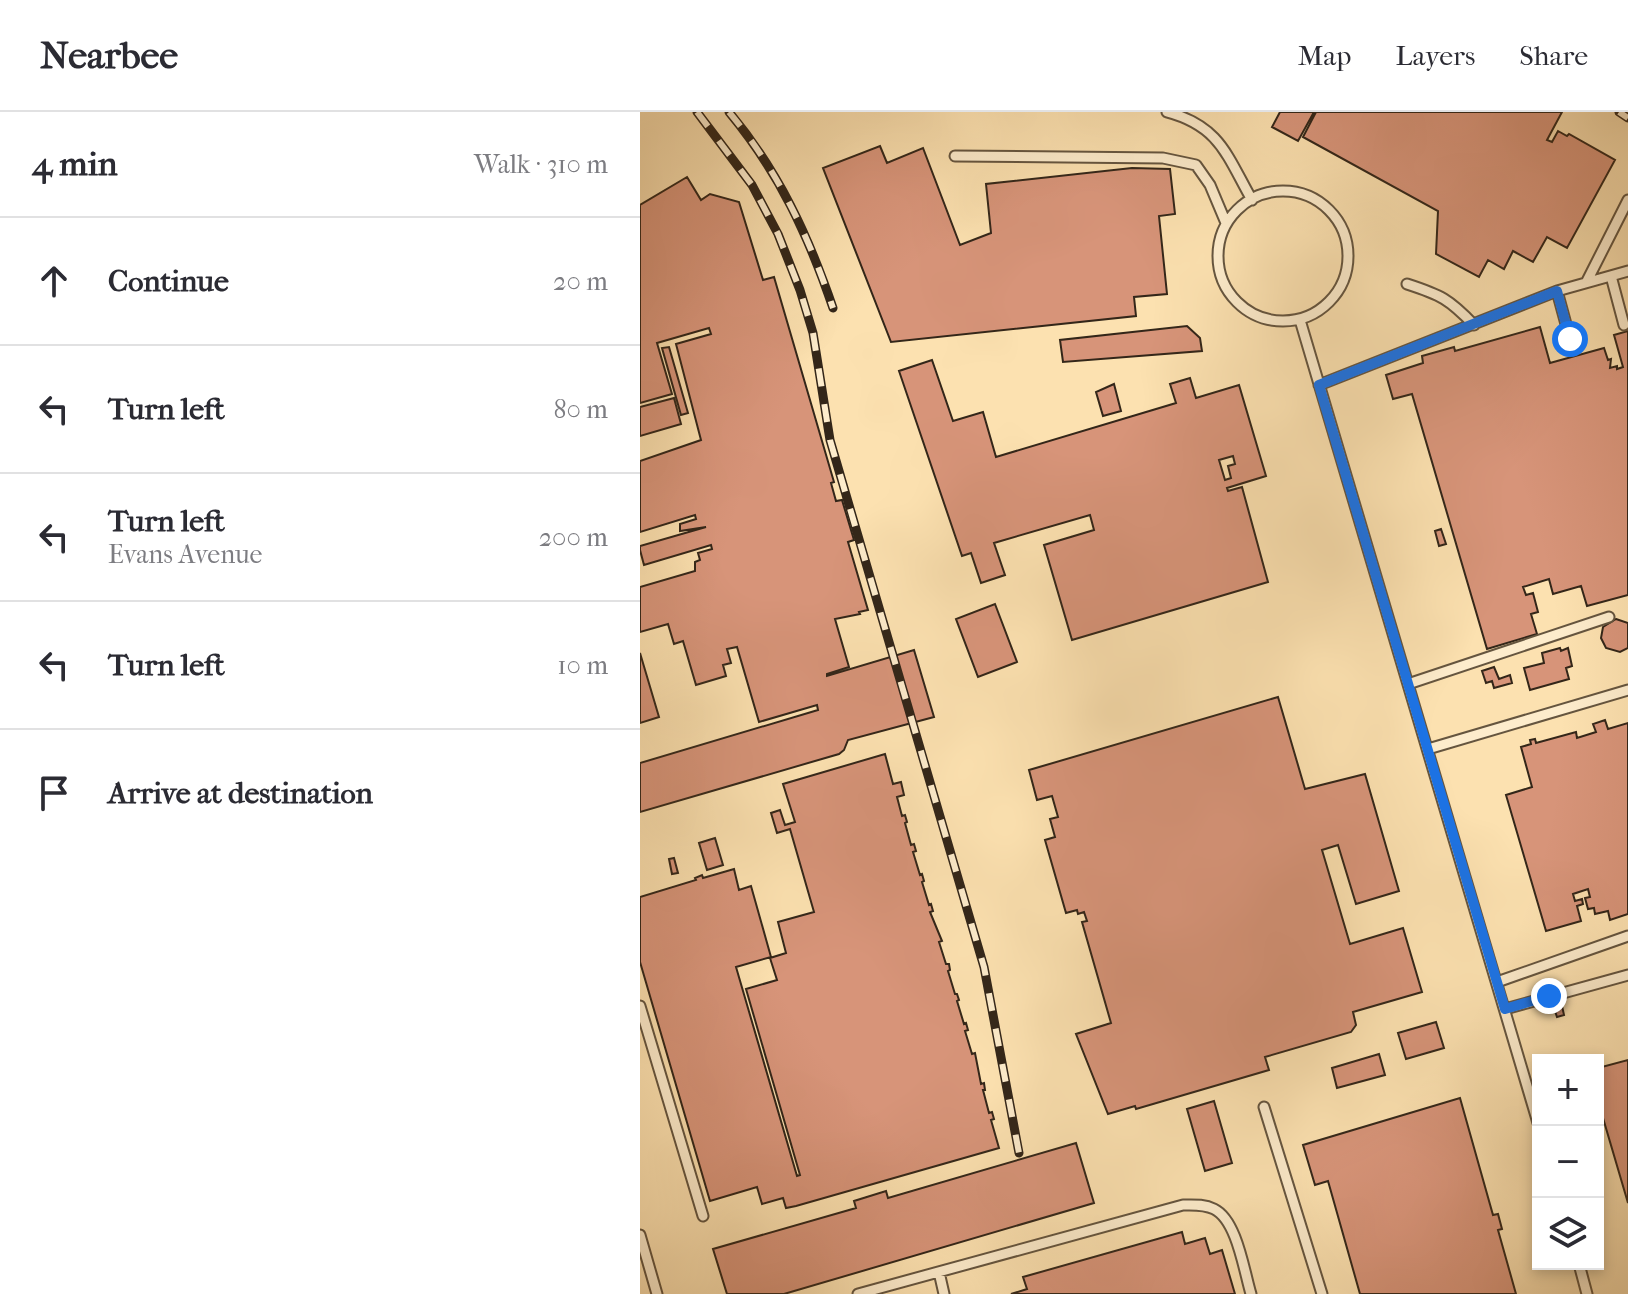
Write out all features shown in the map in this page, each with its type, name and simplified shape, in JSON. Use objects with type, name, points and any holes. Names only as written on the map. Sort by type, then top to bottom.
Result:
[{"type":"lane","points":[[1167,112],[1190,119],[1217,138],[1252,200]]},
{"type":"lane","points":[[955,156],[1163,158],[1196,165],[1210,185],[1226,223]]},
{"type":"lane","points":[[1277,191],[1301,193],[1321,202],[1336,216],[1346,237],[1349,255],[1345,279],[1335,297],[1319,311],[1300,320],[1274,321],[1256,316],[1226,289],[1218,267],[1219,245],[1226,223],[1240,207],[1277,191]]},
{"type":"lane","points":[[1587,281],[1628,200]]},
{"type":"lane","points":[[1319,385],[1557,291],[1628,271]]},
{"type":"lane","points":[[1611,276],[1624,325]]},
{"type":"lane","points":[[1407,284],[1440,294],[1474,325]]},
{"type":"lane","points":[[1557,291],[1570,339]]},
{"type":"lane","points":[[1300,320],[1532,1102]]},
{"type":"lane","points":[[1408,684],[1609,617]]},
{"type":"lane","points":[[1428,749],[1628,690]]},
{"type":"lane","points":[[1497,982],[1628,936]]},
{"type":"lane","points":[[1505,1009],[1628,975]]},
{"type":"lane","points":[[640,1006],[703,1216]]},
{"type":"lane","points":[[1264,1107],[1322,1294]]},
{"type":"lane","points":[[858,1294],[1183,1205],[1200,1205],[1224,1216],[1231,1226],[1251,1294]]},
{"type":"lane","points":[[640,1235],[657,1294]]},
{"type":"lane","points":[[1581,1270],[1587,1294]]},
{"type":"lane","points":[[939,1272],[944,1294]]},
{"type":"building","points":[[1280,112],[1314,112],[1298,141],[1272,127]]},
{"type":"building","points":[[1316,112],[1562,112],[1547,140],[1552,142],[1558,131],[1567,136],[1569,134],[1615,160],[1567,248],[1547,237],[1533,262],[1513,251],[1504,269],[1488,260],[1479,277],[1436,254],[1438,211],[1303,137]]},
{"type":"building","points":[[880,146],[887,163],[923,148],[960,245],[991,233],[986,184],[1132,168],[1170,169],[1175,214],[1159,216],[1167,294],[1134,297],[1136,316],[891,342],[823,168]]},
{"type":"building","points":[[687,177],[701,200],[710,194],[739,202],[763,280],[774,277],[834,482],[831,483],[836,501],[842,500],[854,540],[848,542],[868,610],[835,619],[849,667],[827,676],[914,650],[934,717],[848,740],[839,754],[640,812],[640,763],[818,710],[817,705],[759,722],[737,647],[727,649],[731,663],[723,665],[726,676],[696,685],[683,641],[674,644],[668,624],[640,632],[640,587],[695,571],[695,562],[700,560],[698,553],[712,549],[711,545],[644,565],[640,550],[640,546],[706,527],[680,531],[680,524],[696,519],[695,515],[640,532],[640,461],[701,440],[676,344],[711,334],[709,328],[657,343],[672,394],[640,403],[640,205]]},
{"type":"building","points":[[1187,326],[1200,338],[1202,351],[1063,362],[1060,340]]},
{"type":"building","points":[[1540,327],[1550,363],[1604,348],[1608,360],[1611,359],[1610,368],[1617,366],[1617,369],[1623,367],[1614,335],[1628,331],[1628,595],[1587,606],[1581,586],[1553,594],[1549,579],[1523,587],[1526,595],[1533,593],[1538,612],[1531,614],[1537,634],[1487,649],[1412,394],[1393,399],[1386,375],[1423,363],[1422,356],[1454,347],[1455,351]]},
{"type":"building","points":[[669,347],[688,413],[681,415],[662,348]]},
{"type":"building","points":[[932,360],[953,421],[983,412],[996,457],[1176,403],[1170,384],[1190,378],[1196,398],[1239,385],[1266,476],[1227,488],[1228,491],[1242,487],[1268,582],[1072,640],[1044,545],[1094,530],[1090,515],[994,543],[1005,575],[981,583],[971,553],[962,556],[899,371]],"holes":[[[1233,456],[1235,464],[1228,466],[1231,478],[1225,480],[1219,460]]]},
{"type":"building","points":[[1114,384],[1121,411],[1103,416],[1096,392]]},
{"type":"building","points":[[674,398],[681,424],[640,436],[640,407]]},
{"type":"building","points":[[1441,529],[1446,544],[1439,546],[1435,531]]},
{"type":"building","points":[[995,604],[1017,662],[978,677],[956,619]]},
{"type":"building","points":[[1616,619],[1628,623],[1628,648],[1620,652],[1606,648],[1601,638],[1603,627]]},
{"type":"building","points":[[1560,648],[1561,651],[1568,648],[1572,666],[1566,668],[1569,679],[1530,690],[1524,668],[1544,663],[1542,653]]},
{"type":"building","points":[[640,653],[659,717],[640,723]]},
{"type":"building","points":[[1494,667],[1499,679],[1510,675],[1512,683],[1494,688],[1492,681],[1486,683],[1482,671]]},
{"type":"building","points":[[1278,697],[1305,789],[1365,774],[1399,891],[1356,904],[1338,845],[1322,850],[1350,944],[1403,928],[1422,992],[1353,1012],[1356,1025],[1351,1032],[1265,1057],[1269,1070],[1136,1109],[1135,1106],[1108,1114],[1076,1034],[1111,1023],[1082,922],[1087,921],[1084,912],[1066,913],[1045,840],[1055,837],[1050,819],[1058,817],[1052,796],[1037,800],[1029,770]]},
{"type":"building","points":[[1605,720],[1608,729],[1628,723],[1628,914],[1610,920],[1608,911],[1595,914],[1594,908],[1588,909],[1585,898],[1590,897],[1588,889],[1573,894],[1575,901],[1582,899],[1583,904],[1577,906],[1581,921],[1546,931],[1506,795],[1532,787],[1521,747],[1531,744],[1530,740],[1535,739],[1536,743],[1576,732],[1577,738],[1596,732],[1593,724]]},
{"type":"building","points":[[885,754],[893,784],[901,782],[904,795],[897,797],[902,816],[905,815],[911,845],[914,844],[916,851],[913,852],[933,911],[930,912],[942,941],[939,942],[946,964],[949,964],[948,971],[966,1023],[968,1030],[965,1031],[972,1054],[975,1053],[981,1084],[984,1083],[983,1090],[989,1113],[992,1112],[994,1119],[991,1120],[999,1148],[786,1208],[783,1198],[762,1204],[757,1187],[710,1201],[640,962],[640,897],[696,880],[702,875],[703,878],[734,869],[739,890],[751,886],[771,957],[736,967],[797,1176],[800,1175],[746,989],[777,980],[770,958],[786,953],[778,922],[814,912],[790,829],[777,833],[771,813],[780,810],[785,825],[795,822],[783,784]]},
{"type":"building","points":[[715,838],[723,865],[707,870],[699,843]]},
{"type":"building","points":[[674,858],[678,873],[672,874],[669,859]]},
{"type":"building","points":[[1562,1006],[1564,1015],[1557,1017],[1554,1008]]},
{"type":"building","points":[[1436,1022],[1444,1048],[1406,1059],[1398,1033]]},
{"type":"building","points":[[1379,1054],[1385,1075],[1337,1088],[1332,1068]]},
{"type":"building","points":[[1628,1060],[1628,1203],[1604,1121],[1604,1066]]},
{"type":"building","points":[[1460,1098],[1493,1215],[1498,1214],[1502,1229],[1498,1230],[1516,1294],[1360,1294],[1328,1181],[1315,1185],[1303,1145]]},
{"type":"building","points":[[1214,1101],[1232,1163],[1205,1171],[1187,1109]]},
{"type":"building","points":[[1076,1143],[1094,1203],[784,1294],[727,1294],[713,1249],[856,1208],[854,1201],[886,1191],[888,1198]]},
{"type":"building","points":[[1182,1232],[1185,1244],[1205,1238],[1210,1254],[1222,1250],[1235,1294],[1011,1294],[1027,1289],[1023,1277]]},
{"type":"railway","points":[[697,112],[752,185],[778,234],[800,290],[813,333],[830,440],[984,967],[1019,1153]]},
{"type":"railway","points":[[729,112],[763,158],[790,205],[833,308]]},
{"type":"railway","points":[[1619,112],[1628,118]]},
{"type":"route","points":[[1549,996],[1505,1009],[1319,385],[1557,291],[1570,339]]}]
